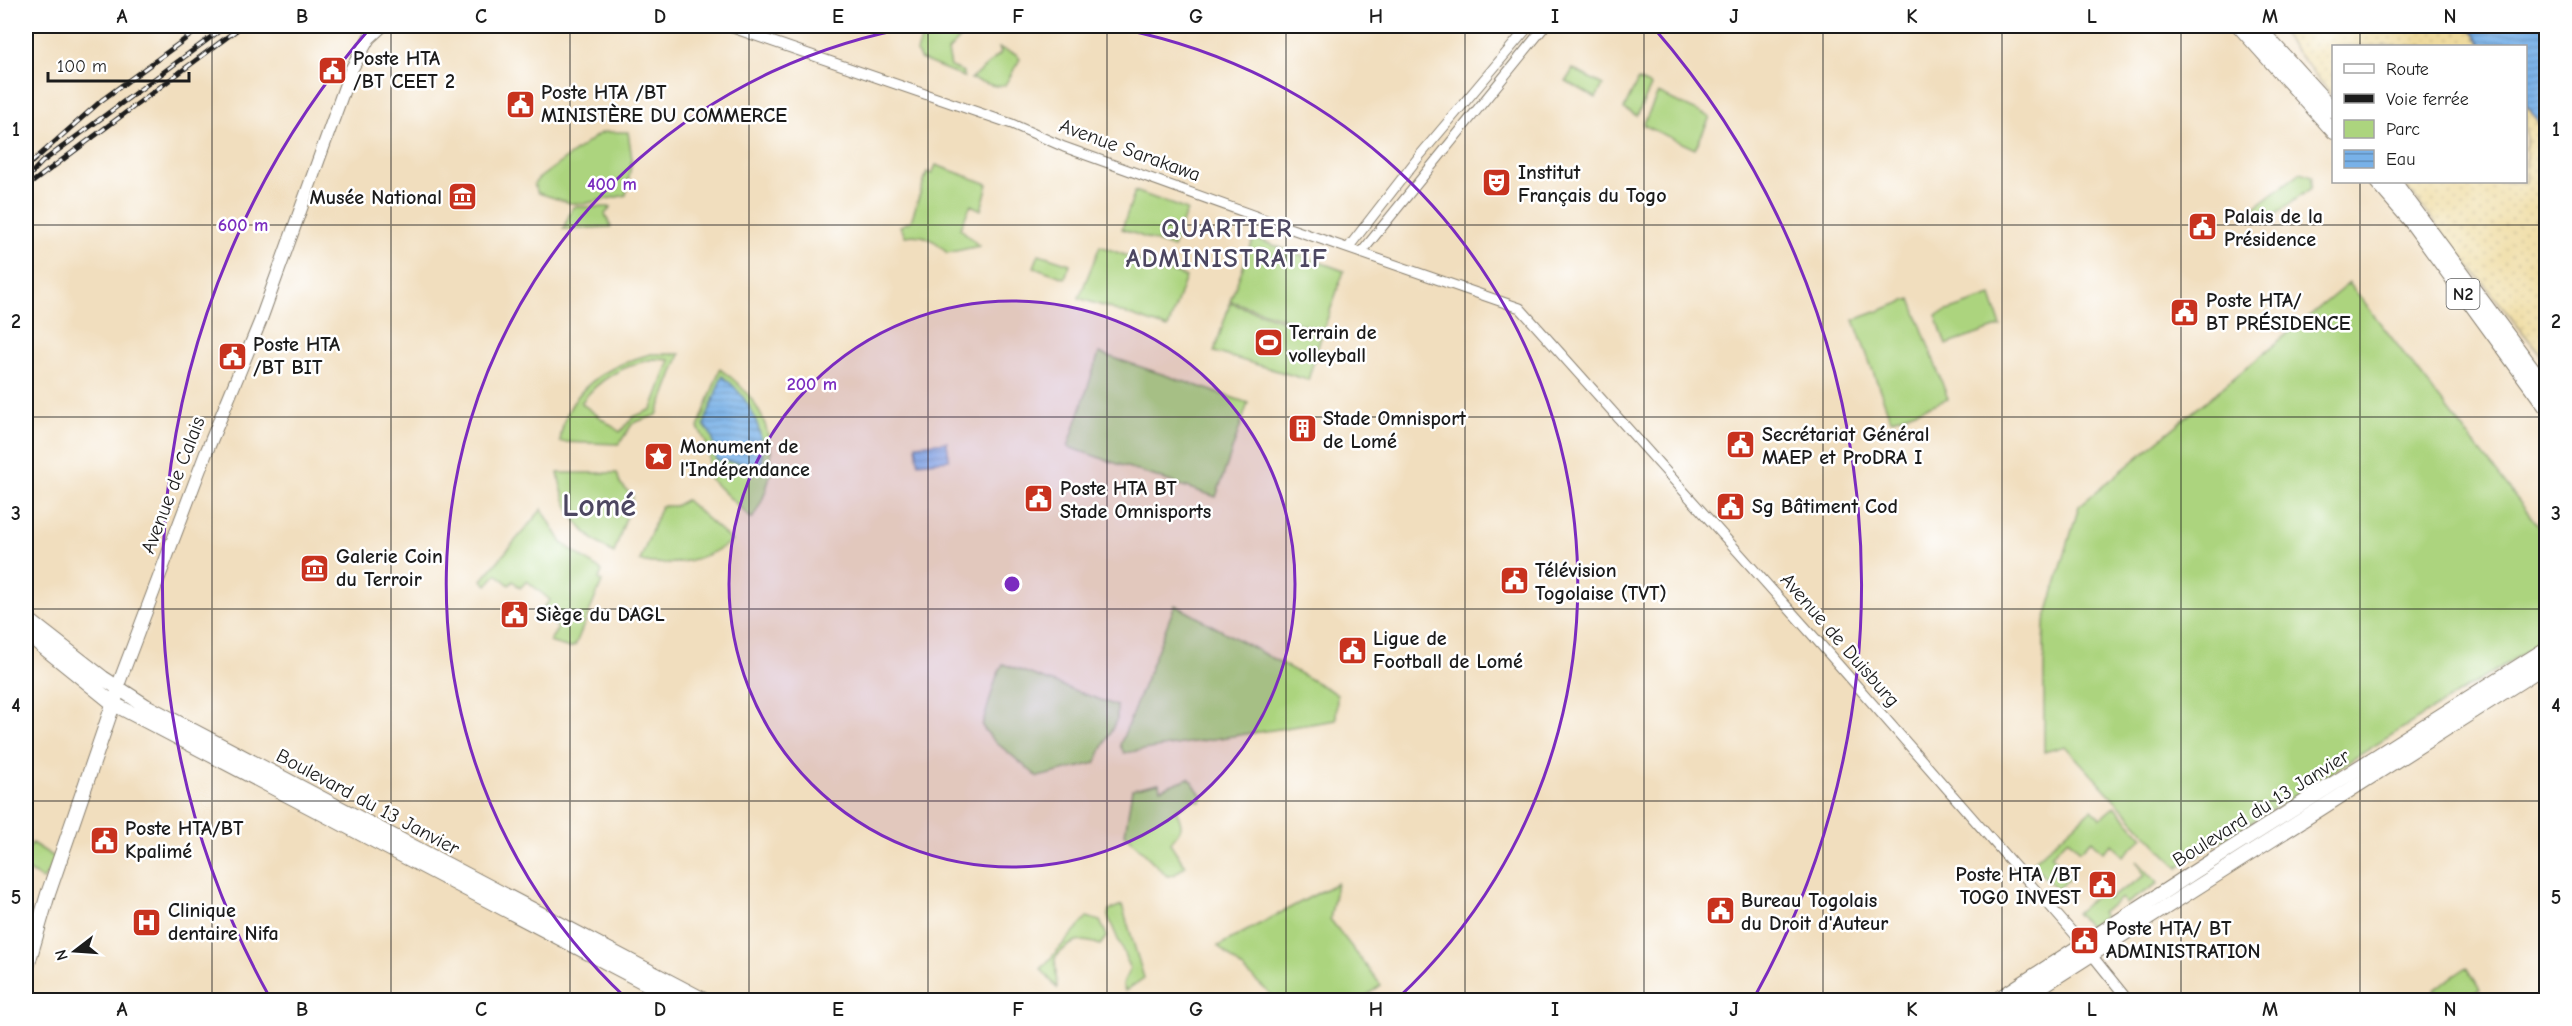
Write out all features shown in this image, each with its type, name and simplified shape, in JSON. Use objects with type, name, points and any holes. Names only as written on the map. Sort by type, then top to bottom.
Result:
[{"type":"highway","points":[[2239,26],[2332,130]]},
{"type":"highway","points":[[2257,26],[2332,109]]},
{"type":"highway","name":"N2","points":[[2378,183],[2409,219],[2547,407]]},
{"type":"highway","name":"N2","points":[[2395,183],[2547,387]]},
{"type":"highway","name":"Boulevard du 13 Janvier","points":[[26,618],[117,688],[208,740],[704,1000]]},
{"type":"highway","name":"Boulevard du 13 Janvier","points":[[26,633],[114,704],[678,1000]]},
{"type":"highway","name":"Boulevard du 13 Janvier","points":[[2020,1000],[2088,949],[2547,649]]},
{"type":"highway","name":"Boulevard du 13 Janvier","points":[[1997,1000],[2088,949],[2547,664]]},
{"type":"highway","name":"Avenue de Calais","points":[[26,970],[48,894],[114,704],[117,688]]},
{"type":"main road","name":"Avenue de Calais","points":[[117,688],[206,453],[270,294],[351,70],[369,38],[382,26]]},
{"type":"street","name":"Avenue Sarakawa","points":[[727,26],[1001,120],[1064,147],[1520,308]]},
{"type":"street","points":[[1361,253],[1545,26]]},
{"type":"street","points":[[1348,248],[1421,154],[1526,29],[1533,39]]},
{"type":"street","points":[[1507,51],[1517,58]]},
{"type":"street","name":"Avenue de Duisburg","points":[[1520,308],[2088,949],[2128,1000]]},
{"type":"green space","points":[[925,26],[941,26],[963,35],[948,51],[951,67],[963,72],[964,77],[920,59],[917,52]]},
{"type":"green space","points":[[999,48],[1016,54],[1020,59],[1005,85],[995,86],[971,79],[1001,53]]},
{"type":"green space","points":[[1573,69],[1603,85],[1596,98],[1566,81]]},
{"type":"green space","points":[[1638,80],[1651,86],[1637,116],[1624,109]]},
{"type":"green space","points":[[1658,93],[1710,117],[1695,149],[1643,125]]},
{"type":"green space","points":[[628,132],[632,159],[626,195],[583,204],[570,203],[538,193],[534,184],[538,179],[599,134]]},
{"type":"green space","points":[[936,165],[988,184],[981,210],[971,205],[960,228],[979,246],[947,253],[928,238],[905,236],[900,226],[911,221],[927,172],[932,174]]},
{"type":"green space","points":[[2301,172],[2312,176],[2311,188],[2267,221],[2256,221],[2253,216],[2254,208]]},
{"type":"green space","points":[[1135,191],[1187,210],[1173,248],[1122,229]]},
{"type":"green space","points":[[573,207],[611,207],[605,214],[611,227],[563,229]]},
{"type":"green space","points":[[1254,238],[1344,271],[1323,331],[1230,301]]},
{"type":"green space","points":[[1100,246],[1186,277],[1168,328],[1079,298]]},
{"type":"green space","points":[[1039,254],[1070,264],[1065,278],[1034,267]]},
{"type":"green space","points":[[2349,283],[2546,536],[2546,639],[2178,868],[2065,746],[2044,752],[2044,625],[2079,506]]},
{"type":"green space","points":[[1991,296],[2001,326],[1946,345],[1936,315]]},
{"type":"green space","points":[[1911,299],[1948,399],[1891,420],[1854,320]]},
{"type":"green space","name":"Terrain de volleyball","points":[[1230,303],[1322,334],[1308,380],[1214,352]]},
{"type":"green space","points":[[1099,353],[1248,403],[1216,497],[1068,447]]},
{"type":"green space","points":[[651,354],[680,354],[657,415],[633,423],[619,444],[560,442],[563,424],[579,394],[603,373]],"holes":[[[654,359],[670,360],[652,409],[633,417],[620,432],[581,403],[596,386],[622,369]]]},
{"type":"green space","points":[[720,369],[752,400],[769,437],[771,457],[769,477],[763,498],[752,519],[706,475],[709,462],[708,450],[698,428]]},
{"type":"green space","points":[[558,473],[617,473],[620,483],[633,497],[614,553],[592,539],[576,521],[565,499]]},
{"type":"green space","points":[[686,500],[732,541],[700,558],[688,561],[664,564],[640,561],[661,506],[675,506]]},
{"type":"green space","points":[[542,509],[562,543],[602,571],[599,579],[602,582],[575,646],[570,648],[549,642],[558,628],[547,617],[549,614],[543,608],[550,600],[527,581],[520,588],[513,581],[509,585],[497,574],[487,585],[482,580]]},
{"type":"green space","points":[[1175,605],[1337,694],[1336,720],[1124,753],[1120,745]]},
{"type":"green space","points":[[1003,664],[1117,706],[1117,719],[1095,763],[1038,777],[992,739],[982,726],[996,678]]},
{"type":"green space","points":[[1189,778],[1202,796],[1201,802],[1195,799],[1176,810],[1181,825],[1170,843],[1185,866],[1174,875],[1167,876],[1125,834],[1132,789],[1159,783],[1160,789]]},
{"type":"green space","points":[[2115,806],[2143,837],[2123,856],[2112,844],[2103,852],[2092,840],[2080,851],[2068,839],[2051,855],[2071,877],[2056,890],[2032,863],[2092,809],[2101,818]]},
{"type":"green space","points":[[32,843],[56,858],[43,880],[26,869],[26,854]]},
{"type":"green space","points":[[2137,861],[2158,883],[2126,904],[2122,898],[2101,913],[2104,917],[2089,926],[2076,913],[2102,891],[2108,899],[2145,876]]},
{"type":"green space","points":[[1337,883],[1330,919],[1381,985],[1360,1000],[1277,1000],[1218,946]]},
{"type":"green space","points":[[1122,905],[1144,978],[1125,991],[1123,984],[1130,968],[1108,916],[1109,910]]},
{"type":"green space","points":[[1087,917],[1100,921],[1107,936],[1100,945],[1086,941],[1075,942],[1055,958],[1057,988],[1041,969]]},
{"type":"green space","points":[[2467,967],[2480,989],[2463,1000],[2440,1000],[2433,990]]},
{"type":"sand","points":[[2276,26],[2468,26],[2482,45],[2332,45],[2332,96]]},
{"type":"sand","points":[[2527,106],[2546,133],[2546,361],[2403,183],[2527,183]]},
{"type":"water","points":[[2468,26],[2546,26],[2546,133],[2527,105],[2527,45],[2482,45]]},
{"type":"water","points":[[722,376],[741,394],[754,416],[761,440],[762,466],[716,460],[712,436],[704,425]]},
{"type":"water","points":[[947,442],[949,460],[918,463],[916,445]]},
{"type":"railway","points":[[32,162],[102,100],[203,26]]},
{"type":"railway","points":[[26,179],[42,162],[226,26]]},
{"type":"railway","points":[[26,187],[242,26]]},
{"type":"place","name":"Poste HTA /BT CEET 2","points":[[332,70]]},
{"type":"place","name":"Poste HTA /BT MINISTÈRE DU COMMERCE","points":[[520,104]]},
{"type":"place","name":"Institut Français du Togo","points":[[1497,183]]},
{"type":"place","name":"Musée National","points":[[463,197]]},
{"type":"place","name":"Palais de la Présidence","points":[[2203,227]]},
{"type":"place","name":"Poste HTA/ BT PRÉSIDENCE","points":[[2185,312]]},
{"type":"place","name":"Terrain de volleyball","points":[[1268,343]]},
{"type":"place","name":"Poste HTA /BT BIT","points":[[232,356]]},
{"type":"place","name":"Stade Omnisport de Lomé","points":[[1302,429]]},
{"type":"place","name":"Secrétariat Général MAEP et ProDRA I","points":[[1741,445]]},
{"type":"place","name":"Monument de l'Indépendance","points":[[659,457]]},
{"type":"place","name":"Poste HTA BT Stade Omnisports","points":[[1039,499]]},
{"type":"place","name":"Sg Bâtiment Cod","points":[[1731,506]]},
{"type":"place","name":"Galerie Coin du Terroir","points":[[315,568]]},
{"type":"place","name":"Télévision Togolaise (TVT)","points":[[1514,581]]},
{"type":"place","name":"Siège du DAGL","points":[[515,614]]},
{"type":"place","name":"Ligue de Football de Lomé","points":[[1352,650]]},
{"type":"place","name":"Poste HTA/BT Kpalimé","points":[[104,840]]},
{"type":"place","name":"Poste HTA /BT TOGO INVEST","points":[[2102,885]]},
{"type":"place","name":"Bureau Togolais du Droit d'Auteur","points":[[1720,911]]},
{"type":"place","name":"Clinique dentaire Nifa","points":[[147,922]]},
{"type":"place","name":"Poste HTA/ BT ADMINISTRATION","points":[[2085,940]]},
{"type":"district","name":"QUARTIER ADMINISTRATIF","points":[[1227,244]]},
{"type":"district","name":"Lomé","points":[[599,505]]}]
